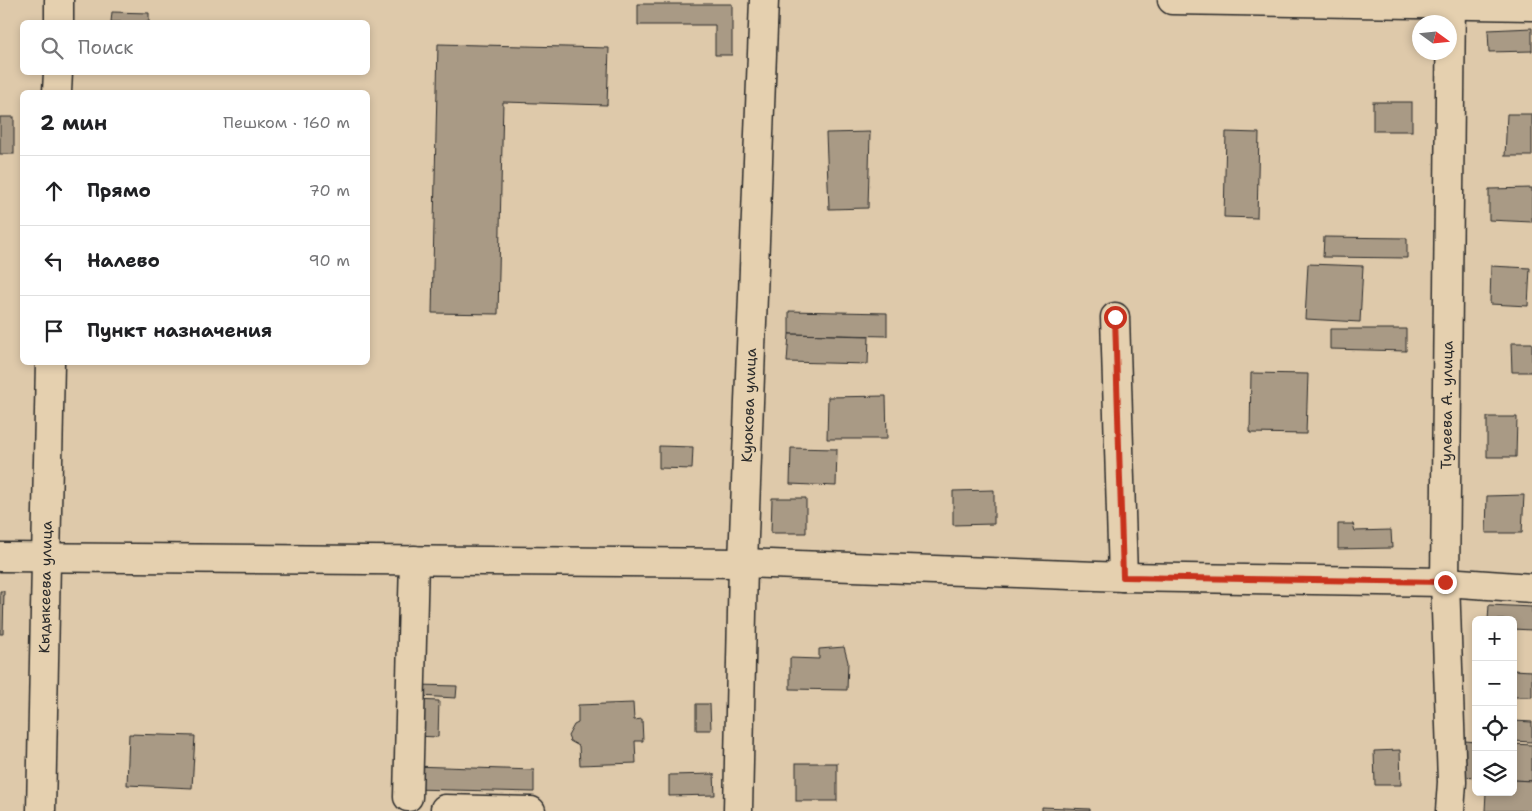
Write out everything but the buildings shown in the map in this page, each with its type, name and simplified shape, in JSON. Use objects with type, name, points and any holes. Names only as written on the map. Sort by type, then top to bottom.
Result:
[{"type":"street","points":[[59,20],[60,0]]},
{"type":"street","name":"Куюкова улица","points":[[738,811],[743,563],[764,0]]},
{"type":"street","points":[[1172,0],[1451,2],[1532,6]]},
{"type":"street","name":"Тулеева А. улица","points":[[1450,811],[1452,782],[1445,582],[1451,2]]},
{"type":"street","points":[[57,90],[58,75]]},
{"type":"street","points":[[1115,317],[1123,577]]},
{"type":"street","name":"Кыдыкеева улица","points":[[41,811],[50,365]]},
{"type":"street","points":[[0,557],[743,563],[1123,577],[1445,582],[1532,588]]},
{"type":"street","points":[[408,797],[414,560]]},
{"type":"street","points":[[1441,811],[1452,782]]},
{"type":"street","points":[[445,808],[532,811]]},
{"type":"route","points":[[1115,317],[1123,577],[1445,582]]}]
